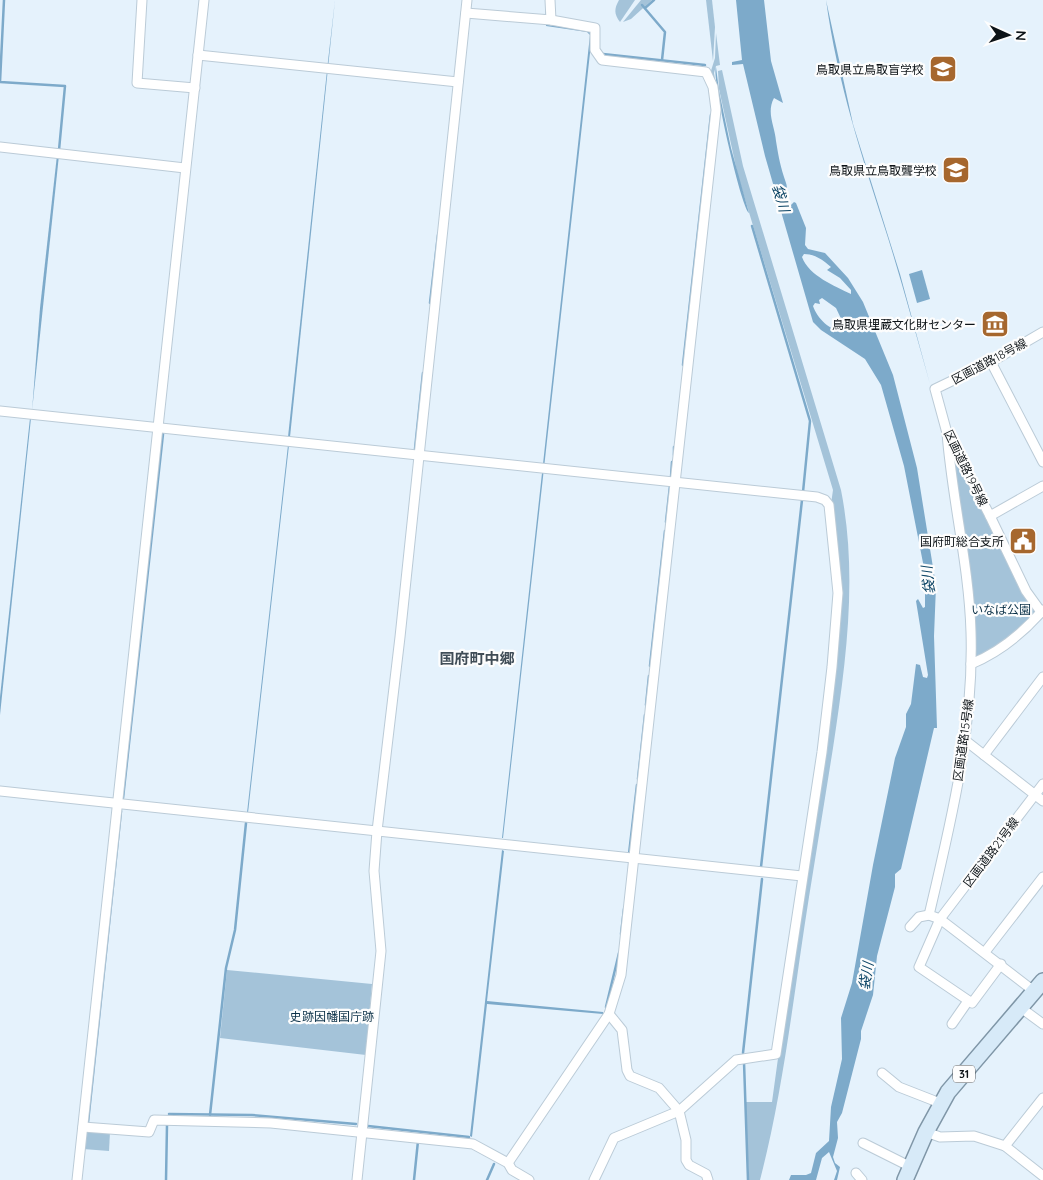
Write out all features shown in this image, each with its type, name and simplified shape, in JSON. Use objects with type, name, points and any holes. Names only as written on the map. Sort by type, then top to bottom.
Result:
[{"type":"main road","name":"31","points":[[908,1173],[940,1104],[1039,986]]},
{"type":"street","points":[[142,0],[137,83],[195,88]]},
{"type":"street","points":[[77,1180],[204,0]]},
{"type":"street","points":[[357,1180],[380,951],[374,871],[377,831],[400,637],[467,0]]},
{"type":"street","points":[[550,0],[550,20]]},
{"type":"street","points":[[466,13],[550,20],[595,28],[595,50],[602,60],[706,72],[713,86],[716,110],[621,975],[609,1014],[508,1163]]},
{"type":"street","points":[[198,55],[458,82]]},
{"type":"street","points":[[0,147],[185,168]]},
{"type":"street","name":"区画道路18号線","points":[[935,389],[1042,336]]},
{"type":"street","points":[[991,362],[1043,462]]},
{"type":"street","name":"区画道路19号線","points":[[935,389],[948,433],[990,516],[1043,486]]},
{"type":"street","points":[[0,412],[817,497],[825,500],[829,505],[838,594],[822,752],[776,1054],[736,1060],[680,1111],[614,1138],[594,1180]]},
{"type":"street","name":"区画道路15号線","points":[[929,915],[966,741],[971,664],[971,631],[963,544],[948,433]]},
{"type":"street","points":[[971,664],[985,658],[1009,643],[1042,611],[1026,591],[990,516]]},
{"type":"street","points":[[984,755],[1043,677]]},
{"type":"street","points":[[966,741],[1043,801]]},
{"type":"street","name":"区画道路21号線","points":[[968,1000],[918,967],[940,919],[1043,784]]},
{"type":"street","points":[[0,791],[802,876]]},
{"type":"street","points":[[985,952],[1043,877]]},
{"type":"street","points":[[910,927],[919,917],[929,915],[940,919],[1000,964],[1039,986]]},
{"type":"street","points":[[952,1024],[968,1000],[972,1003],[1000,964]]},
{"type":"street","points":[[1021,1008],[1043,1024]]},
{"type":"street","points":[[609,1014],[622,1030],[627,1070],[630,1076],[659,1088],[680,1111],[686,1140],[686,1160],[689,1165],[706,1174],[708,1180]]},
{"type":"street","points":[[882,1073],[899,1087],[940,1104]]},
{"type":"street","points":[[1005,1146],[1043,1098]]},
{"type":"street","points":[[83,1127],[149,1132],[154,1120],[271,1122],[473,1144],[508,1163],[512,1170],[529,1180]]},
{"type":"street","points":[[926,1132],[940,1138],[974,1136],[1005,1146],[1043,1176]]},
{"type":"street","points":[[863,1143],[908,1173]]},
{"type":"green space","points":[[619,0],[635,0],[620,22],[615,11]]},
{"type":"green space","points":[[641,0],[652,0],[631,19],[623,22]]},
{"type":"green space","points":[[706,0],[712,0],[715,27],[713,61]]},
{"type":"green space","points":[[716,33],[720,65],[716,66],[714,73],[721,115],[718,115],[710,74],[715,58]]},
{"type":"green space","points":[[722,70],[743,166],[841,490],[849,554],[846,651],[838,716],[782,1075],[760,1180],[749,1180],[745,1102],[772,1102],[837,629],[831,504],[833,490],[738,176],[719,89],[718,71]]},
{"type":"green space","name":"いなば公園","points":[[957,459],[1038,612],[1014,637],[976,657],[973,656],[968,563],[954,460]]},
{"type":"green space","name":"史跡因幡国庁跡","points":[[227,970],[372,984],[366,1055],[220,1038]]},
{"type":"green space","points":[[88,1130],[110,1132],[109,1151],[83,1149],[85,1133]]},
{"type":"water","points":[[335,0],[290,437],[288,437],[328,61]]},
{"type":"water","points":[[545,0],[548,0],[548,25],[588,30],[591,32],[591,44],[502,838],[590,35],[587,32],[546,26]]},
{"type":"water","name":"袋川","points":[[736,0],[764,0],[771,61],[783,103],[774,98],[771,114],[790,206],[794,202],[796,203],[806,228],[805,245],[808,249],[825,253],[848,278],[863,302],[893,375],[917,468],[936,586],[934,636],[937,728],[934,728],[901,869],[895,874],[895,887],[877,956],[873,995],[861,1031],[861,1039],[842,1113],[837,1122],[838,1138],[833,1157],[835,1163],[840,1167],[837,1180],[834,1180],[837,1171],[829,1152],[822,1158],[816,1180],[789,1180],[791,1175],[811,1173],[816,1153],[829,1141],[831,1107],[842,1059],[841,1018],[852,983],[873,865],[895,758],[906,727],[906,714],[911,704],[916,664],[920,665],[923,677],[927,678],[928,675],[916,601],[918,599],[923,608],[925,607],[925,573],[904,466],[881,385],[865,359],[821,330],[813,322],[765,156],[743,64],[732,65],[732,62],[742,60]],"holes":[[[804,254],[815,256],[828,264],[831,267],[827,270],[840,278],[851,290],[851,294],[830,284],[810,270],[802,257]],[[822,298],[836,308],[845,327],[844,332],[829,326],[818,315],[813,306],[815,303],[820,304],[819,300]]]},
{"type":"water","points":[[826,0],[853,122],[844,91]]},
{"type":"water","points":[[716,67],[731,148],[749,213],[740,189],[728,141],[718,93]]},
{"type":"water","points":[[855,130],[900,274],[930,384],[899,274]]},
{"type":"water","points":[[57,155],[59,155],[32,411],[40,308]]},
{"type":"water","points":[[922,270],[930,299],[917,303],[909,274]]},
{"type":"water","points":[[31,418],[0,715],[0,697]]},
{"type":"water","points":[[288,445],[289,445],[247,813]]},
{"type":"water","points":[[502,850],[504,851],[487,1001],[603,1012],[603,1014],[487,1004],[472,1137],[470,1136]]},
{"type":"waterway","points":[[4,0],[0,82],[65,86],[59,150]]},
{"type":"waterway","points":[[645,8],[654,0]]},
{"type":"waterway","points":[[642,5],[665,32],[662,60]]},
{"type":"waterway","points":[[603,54],[705,65]]},
{"type":"waterway","points":[[683,365],[711,115]]},
{"type":"waterway","points":[[752,226],[810,421],[803,492]]},
{"type":"waterway","points":[[430,303],[438,235]]},
{"type":"waterway","points":[[415,449],[423,373]]},
{"type":"waterway","points":[[123,798],[163,434]]},
{"type":"waterway","points":[[674,447],[674,455]]},
{"type":"waterway","points":[[671,477],[672,462]]},
{"type":"waterway","points":[[666,522],[670,486]]},
{"type":"waterway","points":[[761,867],[802,500]]},
{"type":"waterway","points":[[650,666],[665,531]]},
{"type":"waterway","points":[[646,705],[649,676]]},
{"type":"waterway","points":[[638,779],[645,715]]},
{"type":"waterway","points":[[629,854],[637,785]]},
{"type":"waterway","points":[[88,1122],[121,811]]},
{"type":"waterway","points":[[210,1115],[226,968],[235,930],[246,823]]},
{"type":"waterway","points":[[743,1053],[762,879]]},
{"type":"waterway","points":[[621,934],[624,909]]},
{"type":"waterway","points":[[606,1007],[619,953]]},
{"type":"waterway","points":[[744,1062],[748,1180]]},
{"type":"waterway","points":[[169,1114],[252,1115],[356,1124]]},
{"type":"waterway","points":[[166,1180],[167,1125]]},
{"type":"waterway","points":[[368,1126],[469,1137]]},
{"type":"waterway","points":[[414,1180],[419,1141]]},
{"type":"waterway","points":[[487,1180],[494,1164]]},
{"type":"place","name":"鳥取県立鳥取盲学校","points":[[943,69]]},
{"type":"place","name":"鳥取県立鳥取聾学校","points":[[956,170]]},
{"type":"place","name":"鳥取県埋蔵文化財センター","points":[[995,324]]},
{"type":"place","name":"国府町総合支所","points":[[1023,541]]},
{"type":"district","name":"国府町中郷","points":[[477,658]]}]
